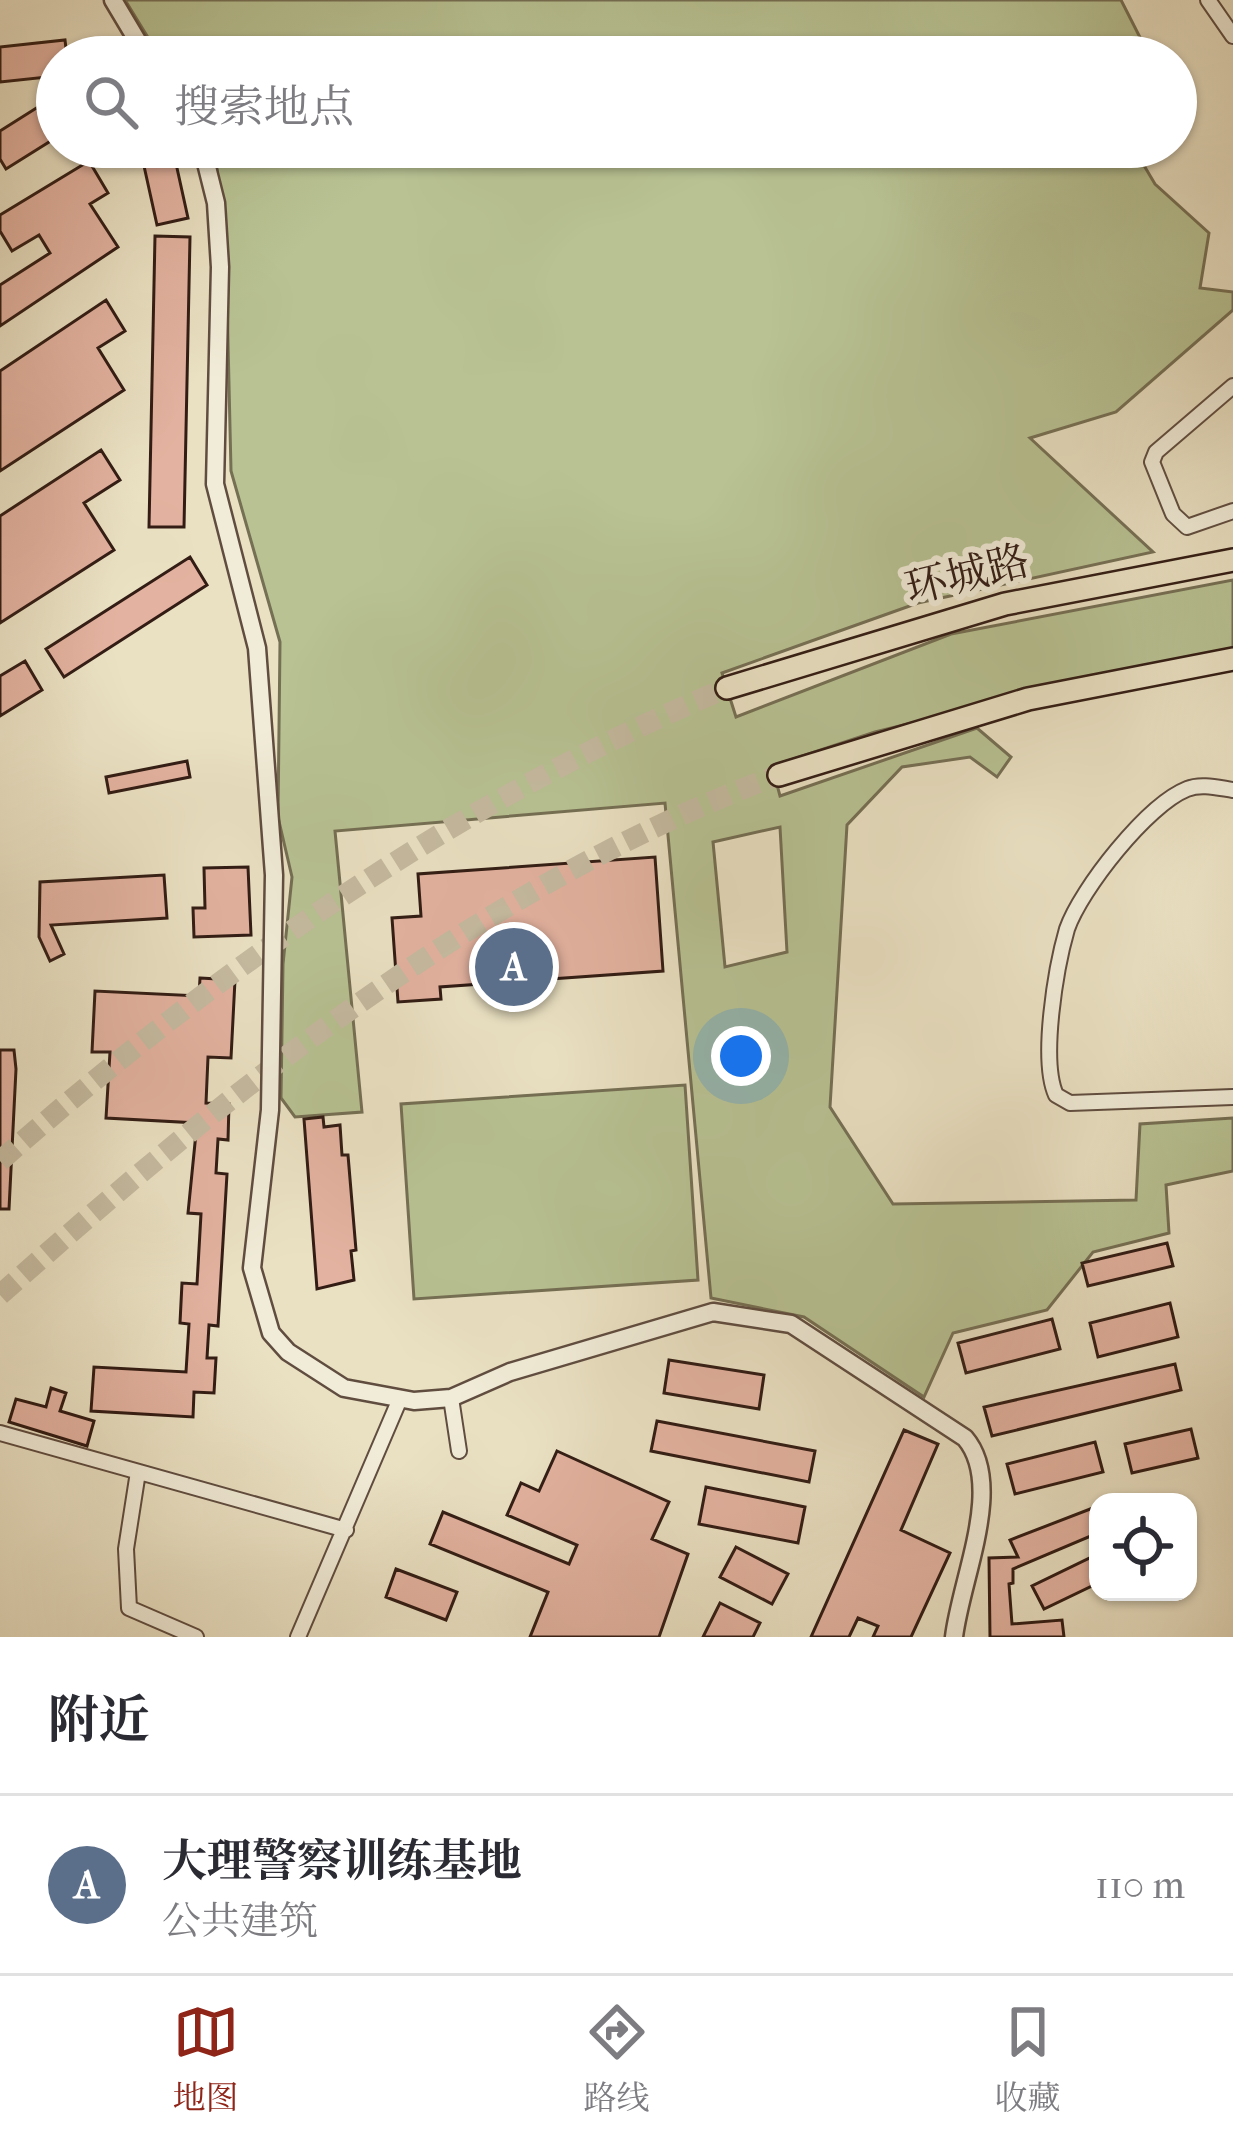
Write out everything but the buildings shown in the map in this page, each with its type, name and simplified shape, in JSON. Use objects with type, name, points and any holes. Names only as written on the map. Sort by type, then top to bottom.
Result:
[{"type":"main road","name":"环城路","points":[[727,688],[1004,604],[1233,560]]},
{"type":"main road","points":[[779,775],[1028,699],[1233,659]]},
{"type":"street","points":[[113,0],[134,36]]},
{"type":"street","points":[[1208,0],[1233,36]]},
{"type":"street","points":[[207,168],[216,203],[220,267],[215,484],[257,648],[274,875],[270,1110],[252,1268],[271,1333],[288,1352],[344,1388],[399,1401],[451,1398],[510,1372],[713,1312],[791,1324],[964,1438],[979,1457],[983,1501],[954,1637]]},
{"type":"street","points":[[1233,386],[1156,452],[1152,462],[1173,514],[1187,527],[1233,511]]},
{"type":"street","points":[[1233,790],[1195,787],[1173,797],[1138,827],[1085,896],[1068,929],[1048,1063],[1056,1095],[1070,1103],[1233,1096]]},
{"type":"street","points":[[451,1398],[459,1451]]},
{"type":"street","points":[[298,1637],[399,1401]]},
{"type":"street","points":[[0,1433],[346,1530]]},
{"type":"street","points":[[138,1472],[126,1549],[128,1608],[196,1637]]},
{"type":"green space","points":[[125,0],[1121,0],[1139,36],[147,36]]},
{"type":"green space","points":[[217,168],[1145,168],[1155,184],[1209,233],[1200,288],[1233,292],[1233,310],[1116,412],[1030,438],[1153,552],[918,603],[722,673],[736,717],[951,634],[1233,580],[1233,655],[1096,678],[875,732],[772,766],[780,796],[977,728],[1011,757],[997,777],[970,757],[902,767],[847,825],[830,1107],[893,1204],[1136,1200],[1140,1124],[1233,1118],[1233,1171],[1166,1185],[1169,1233],[1093,1252],[1047,1310],[953,1333],[924,1397],[804,1317],[711,1298],[665,803],[335,831],[362,1112],[295,1117],[281,1098],[283,964],[292,877],[278,817],[280,642],[231,471],[227,299]],"holes":[[[780,827],[787,952],[725,967],[713,842]]]},
{"type":"green space","points":[[685,1085],[698,1280],[414,1299],[401,1104]]},
{"type":"tunnel","points":[[0,1161],[168,1022],[344,895],[531,783],[727,688]]},
{"type":"tunnel","points":[[0,1295],[178,1142],[366,998],[566,873],[671,820],[779,775]]},
{"type":"place","name":"大理警察训练基地","points":[[514,967]]}]
